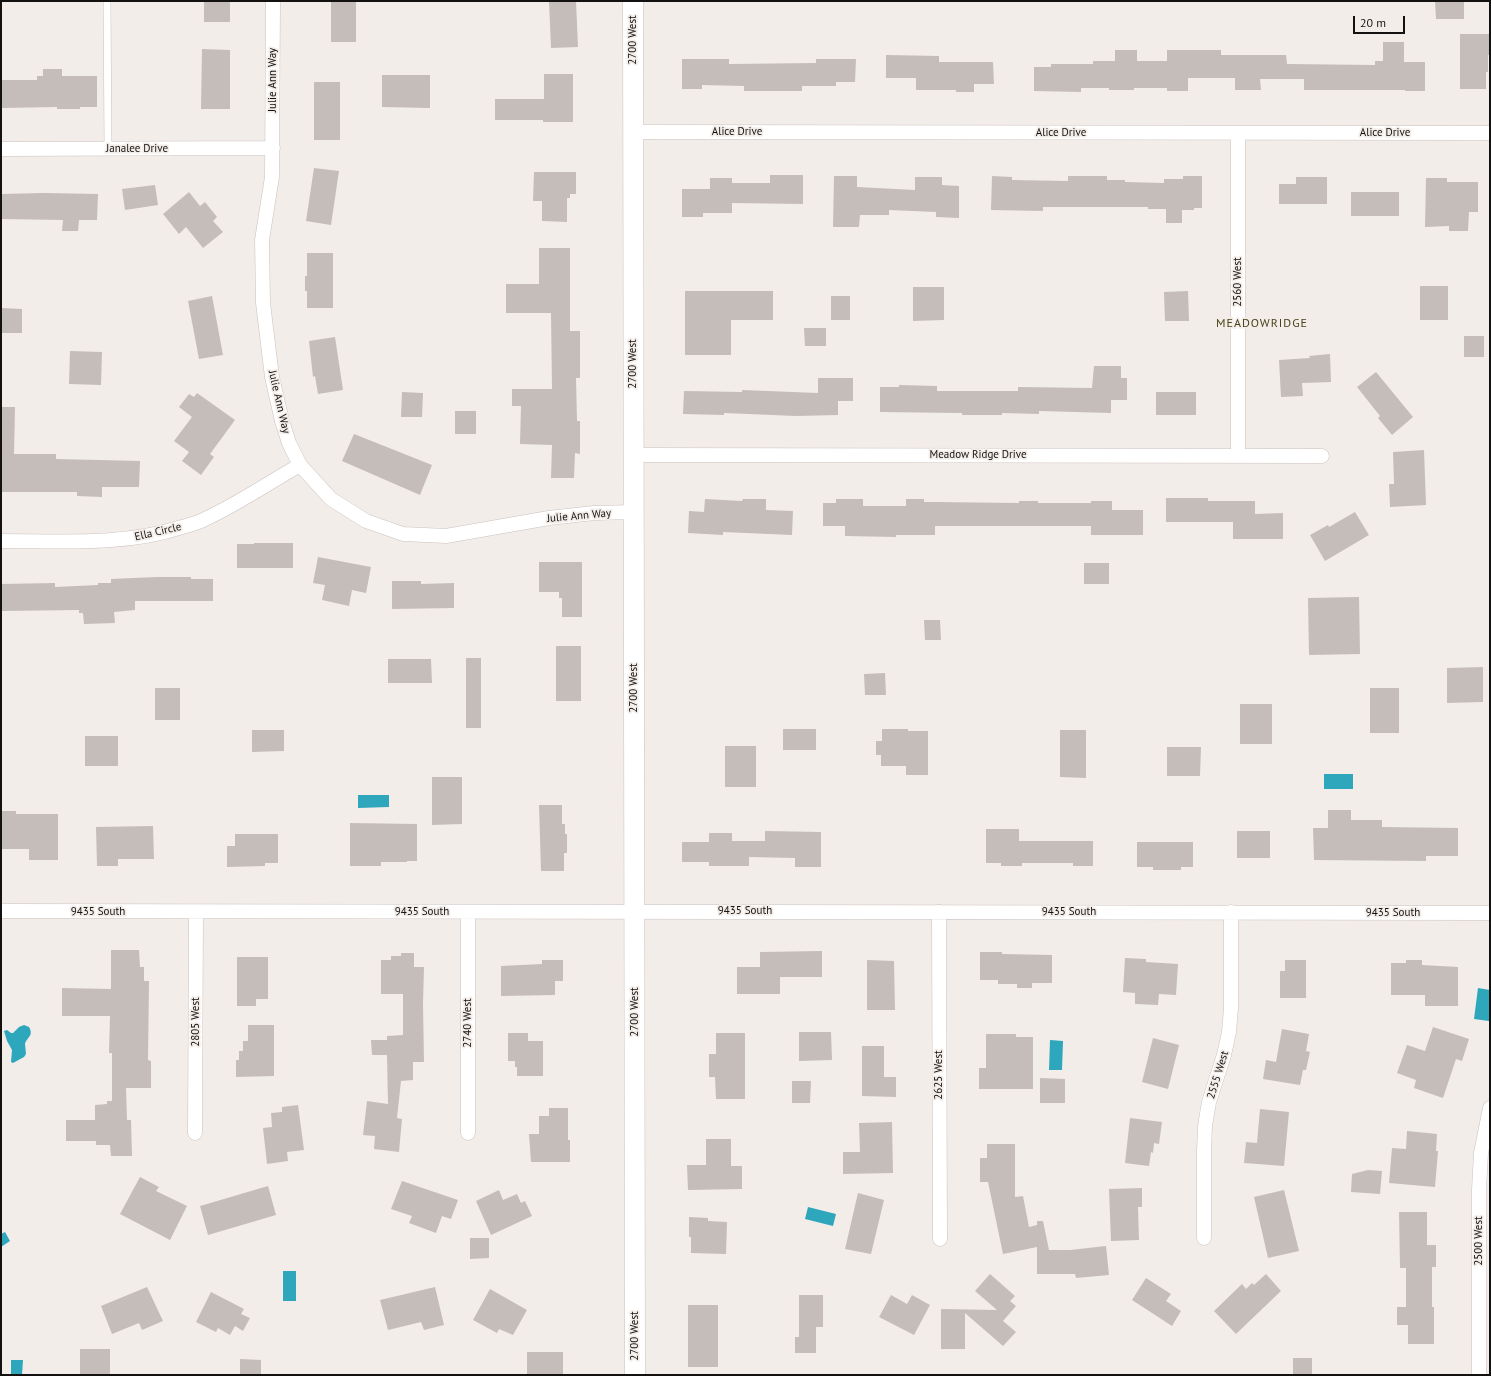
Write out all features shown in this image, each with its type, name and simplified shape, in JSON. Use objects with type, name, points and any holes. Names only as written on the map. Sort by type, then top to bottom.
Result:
[{"type":"main road","name":"2700 West","points":[[633,1],[635,1375]]},
{"type":"street","name":"Julie Ann Way","points":[[273,1],[273,148],[272,177],[262,240],[263,303],[272,377],[282,421],[289,443],[300,465],[331,499],[366,521],[403,534],[446,536],[549,518],[594,513],[634,512]]},
{"type":"street","name":"Alice Drive","points":[[633,132],[1490,133]]},
{"type":"street","name":"2560 West","points":[[1238,133],[1238,456]]},
{"type":"street","name":"Janalee Drive","points":[[1,149],[273,148]]},
{"type":"street","name":"Meadow Ridge Drive","points":[[634,455],[1322,456]]},
{"type":"street","name":"Ella Circle","points":[[1,541],[123,540],[161,534],[204,520],[242,500],[300,465]]},
{"type":"street","name":"9435 South","points":[[1,911],[1490,913]]},
{"type":"street","name":"2805 West","points":[[195,1133],[196,912]]},
{"type":"street","name":"2740 West","points":[[468,912],[468,1133]]},
{"type":"street","name":"2625 West","points":[[939,912],[940,1239]]},
{"type":"street","name":"2555 West","points":[[1204,1238],[1205,1126],[1229,1032],[1231,1008],[1231,912]]},
{"type":"street","name":"2500 West","points":[[1479,1375],[1479,1190],[1481,1153],[1490,1108]]},
{"type":"lane","points":[[106,1],[108,149]]},
{"type":"water","points":[[1324,774],[1353,774],[1353,789],[1324,789]]},
{"type":"water","points":[[358,795],[389,795],[389,807],[358,808]]},
{"type":"water","points":[[1478,988],[1490,990],[1489,1021],[1474,1019]]},
{"type":"water","points":[[24,1025],[29,1027],[31,1032],[25,1044],[26,1054],[24,1057],[13,1063],[11,1062],[12,1050],[4,1031],[7,1030],[13,1033],[19,1027]]},
{"type":"water","points":[[1050,1040],[1063,1041],[1062,1070],[1049,1070]]},
{"type":"water","points":[[808,1207],[836,1214],[833,1226],[805,1219]]},
{"type":"water","points":[[5,1232],[10,1241],[1,1247],[1,1234]]},
{"type":"water","points":[[283,1271],[296,1271],[296,1301],[283,1301]]},
{"type":"water","points":[[11,1360],[23,1360],[22,1375],[11,1375]]},
{"type":"building","points":[[204,1],[230,1],[230,22],[204,22]]},
{"type":"building","points":[[331,1],[356,1],[356,42],[331,42]]},
{"type":"building","points":[[549,1],[576,1],[578,47],[551,48]]},
{"type":"building","points":[[1435,1],[1464,1],[1464,19],[1436,19]]},
{"type":"building","points":[[1460,34],[1490,34],[1490,55],[1488,55],[1488,72],[1486,72],[1486,89],[1460,89]]},
{"type":"building","points":[[1383,42],[1404,42],[1404,62],[1425,62],[1425,91],[1304,90],[1304,79],[1260,79],[1261,90],[1235,90],[1235,78],[1188,78],[1188,91],[1167,91],[1167,88],[1109,90],[1109,88],[1081,88],[1081,92],[1034,91],[1034,67],[1051,67],[1051,64],[1093,64],[1093,61],[1115,61],[1115,50],[1137,50],[1137,61],[1167,61],[1167,50],[1221,50],[1221,55],[1286,55],[1287,64],[1375,65],[1375,61],[1383,61]]},
{"type":"building","points":[[202,49],[230,50],[230,109],[201,109]]},
{"type":"building","points":[[886,55],[939,56],[939,62],[993,62],[994,84],[974,84],[974,92],[956,92],[956,90],[916,90],[916,78],[886,78]]},
{"type":"building","points":[[682,59],[729,59],[729,64],[816,63],[816,59],[856,59],[855,82],[836,82],[836,86],[802,86],[802,91],[744,91],[744,86],[702,85],[702,89],[682,89]]},
{"type":"building","points":[[43,69],[62,69],[62,76],[97,76],[97,107],[80,107],[80,109],[57,109],[57,107],[1,108],[1,80],[37,80],[37,76],[43,76]]},
{"type":"building","points":[[544,74],[573,74],[573,122],[543,122],[543,120],[495,120],[495,99],[544,99]]},
{"type":"building","points":[[382,75],[430,75],[430,108],[382,107]]},
{"type":"building","points":[[314,82],[340,82],[340,140],[314,140]]},
{"type":"building","points":[[314,168],[339,171],[331,225],[306,221]]},
{"type":"building","points":[[534,172],[576,172],[576,194],[570,194],[570,198],[567,198],[567,222],[542,221],[542,201],[533,201]]},
{"type":"building","points":[[770,175],[803,175],[803,204],[732,203],[732,213],[703,213],[703,217],[682,217],[682,189],[710,189],[710,178],[732,178],[732,183],[770,183]]},
{"type":"building","points":[[834,176],[857,176],[857,187],[915,190],[915,177],[942,177],[942,185],[959,186],[959,218],[936,217],[936,212],[889,210],[889,215],[860,215],[859,227],[833,227]]},
{"type":"building","points":[[992,176],[1012,177],[1012,180],[1068,181],[1068,176],[1107,176],[1107,180],[1164,183],[1164,179],[1183,179],[1183,176],[1202,176],[1202,208],[1182,210],[1182,223],[1166,223],[1166,209],[1148,209],[1148,207],[1043,207],[1043,211],[991,210]]},
{"type":"building","points":[[1296,177],[1327,177],[1327,204],[1279,204],[1279,184],[1296,184]]},
{"type":"building","points":[[1426,178],[1447,178],[1447,182],[1478,182],[1478,212],[1469,212],[1468,231],[1449,231],[1449,226],[1425,227]]},
{"type":"building","points":[[155,185],[158,205],[125,210],[122,189]]},
{"type":"building","points":[[189,192],[200,206],[205,202],[217,217],[213,221],[223,232],[203,248],[186,227],[179,234],[163,214]]},
{"type":"building","points":[[1351,192],[1399,192],[1399,216],[1351,216]]},
{"type":"building","points":[[1,194],[98,194],[97,220],[79,220],[78,231],[62,231],[63,220],[1,219]]},
{"type":"building","points":[[539,248],[570,248],[570,331],[580,331],[580,378],[576,378],[577,421],[580,421],[580,454],[575,453],[574,478],[551,478],[552,445],[520,444],[521,406],[512,406],[512,389],[552,389],[551,313],[506,313],[506,284],[539,284]]},
{"type":"building","points":[[307,253],[333,253],[333,308],[307,308],[305,276],[307,276]]},
{"type":"building","points":[[1420,286],[1448,286],[1448,320],[1420,320]]},
{"type":"building","points":[[913,287],[944,287],[944,320],[913,321]]},
{"type":"building","points":[[685,291],[773,291],[773,320],[731,320],[731,355],[685,355]]},
{"type":"building","points":[[1188,291],[1189,321],[1165,321],[1164,292]]},
{"type":"building","points":[[212,296],[223,355],[199,359],[188,301]]},
{"type":"building","points":[[831,296],[850,296],[850,320],[831,320]]},
{"type":"building","points":[[1,308],[22,309],[22,333],[1,333]]},
{"type":"building","points":[[804,328],[826,328],[826,346],[805,346]]},
{"type":"building","points":[[1464,336],[1484,336],[1484,357],[1464,357]]},
{"type":"building","points":[[335,337],[343,390],[318,394],[315,376],[313,377],[309,341]]},
{"type":"building","points":[[70,351],[102,352],[101,385],[69,384]]},
{"type":"building","points":[[1330,354],[1331,382],[1302,383],[1303,396],[1281,397],[1279,360],[1310,358],[1309,356]]},
{"type":"building","points":[[1094,366],[1121,366],[1121,378],[1127,378],[1127,400],[1111,400],[1111,413],[1039,411],[1039,414],[1002,413],[1002,415],[962,415],[962,413],[880,412],[880,387],[899,387],[899,385],[937,386],[937,391],[1018,391],[1018,387],[1092,388]]},
{"type":"building","points":[[1376,372],[1413,417],[1392,435],[1378,418],[1380,416],[1357,387]]},
{"type":"building","points":[[818,378],[853,378],[853,401],[838,401],[838,415],[796,416],[724,413],[724,415],[683,414],[684,391],[742,392],[742,390],[818,393]]},
{"type":"building","points":[[402,392],[423,393],[422,417],[401,417]]},
{"type":"building","points":[[1156,392],[1196,392],[1196,415],[1156,415]]},
{"type":"building","points":[[197,393],[235,420],[210,454],[214,457],[201,475],[182,461],[189,452],[174,441],[192,417],[179,407],[189,394],[194,397]]},
{"type":"building","points":[[1,407],[15,407],[14,454],[56,454],[56,459],[140,461],[139,487],[102,487],[102,497],[77,496],[77,492],[1,492]]},
{"type":"building","points":[[455,411],[476,411],[476,434],[455,434]]},
{"type":"building","points":[[354,434],[432,465],[420,495],[342,461]]},
{"type":"building","points":[[1424,450],[1426,505],[1390,507],[1389,484],[1394,484],[1393,452]]},
{"type":"building","points":[[1166,498],[1208,498],[1208,501],[1255,501],[1255,514],[1283,513],[1283,539],[1233,539],[1233,522],[1166,522]]},
{"type":"building","points":[[705,499],[742,501],[743,499],[766,499],[766,510],[793,511],[792,535],[723,532],[723,535],[688,533],[689,511],[704,512]]},
{"type":"building","points":[[836,499],[863,499],[863,506],[906,506],[906,499],[924,499],[924,502],[1019,503],[1019,501],[1038,501],[1038,503],[1091,503],[1091,501],[1112,501],[1112,510],[1143,510],[1143,535],[1091,535],[1091,526],[935,526],[935,535],[896,535],[896,537],[845,536],[845,526],[823,526],[823,503],[836,503]]},
{"type":"building","points":[[1355,512],[1369,535],[1325,561],[1310,535],[1328,525],[1329,527]]},
{"type":"building","points":[[293,543],[293,568],[237,568],[237,544]]},
{"type":"building","points":[[318,557],[371,567],[366,593],[352,590],[349,606],[322,600],[325,585],[313,583]]},
{"type":"building","points":[[539,562],[582,562],[582,617],[562,617],[562,598],[559,598],[559,592],[539,592]]},
{"type":"building","points":[[1084,563],[1109,563],[1109,584],[1084,584]]},
{"type":"building","points":[[191,577],[191,579],[213,579],[213,601],[135,601],[135,610],[114,612],[115,623],[84,624],[83,613],[79,613],[79,610],[1,611],[1,584],[55,583],[55,587],[98,585],[98,583],[111,583],[111,579]]},
{"type":"building","points":[[392,581],[421,581],[421,584],[454,583],[454,608],[392,609]]},
{"type":"building","points":[[1359,597],[1360,654],[1309,655],[1308,598]]},
{"type":"building","points":[[924,620],[940,620],[941,640],[925,640]]},
{"type":"building","points":[[556,646],[581,646],[581,701],[556,701]]},
{"type":"building","points":[[466,658],[481,658],[481,728],[466,728]]},
{"type":"building","points":[[388,659],[431,659],[432,683],[388,683]]},
{"type":"building","points":[[1483,667],[1483,702],[1447,703],[1447,668]]},
{"type":"building","points":[[885,673],[886,695],[865,695],[864,674]]},
{"type":"building","points":[[155,688],[180,688],[180,720],[155,720]]},
{"type":"building","points":[[1370,688],[1399,688],[1399,733],[1370,733]]},
{"type":"building","points":[[1240,704],[1272,704],[1272,744],[1240,744]]},
{"type":"building","points":[[783,729],[816,729],[816,750],[783,750]]},
{"type":"building","points":[[882,729],[928,731],[928,775],[906,775],[906,766],[881,766],[881,755],[876,755],[876,741],[882,741]]},
{"type":"building","points":[[252,730],[284,730],[284,751],[252,752]]},
{"type":"building","points":[[1060,730],[1086,730],[1086,778],[1060,777]]},
{"type":"building","points":[[85,736],[118,736],[118,766],[85,766]]},
{"type":"building","points":[[725,746],[756,746],[756,787],[725,787]]},
{"type":"building","points":[[1167,747],[1201,747],[1200,776],[1167,776]]},
{"type":"building","points":[[432,777],[462,777],[462,824],[432,825]]},
{"type":"building","points":[[539,805],[562,805],[562,824],[565,824],[565,834],[567,834],[567,853],[564,853],[564,871],[541,871]]},
{"type":"building","points":[[1328,810],[1351,810],[1351,820],[1382,820],[1382,827],[1458,828],[1458,856],[1426,856],[1426,861],[1314,860],[1313,828],[1328,828]]},
{"type":"building","points":[[1,811],[16,811],[16,814],[58,814],[58,860],[29,860],[29,849],[1,849]]},
{"type":"building","points":[[350,823],[417,824],[417,861],[381,862],[381,866],[350,866]]},
{"type":"building","points":[[153,826],[154,859],[118,859],[118,866],[97,866],[96,827]]},
{"type":"building","points":[[986,829],[1019,829],[1019,841],[1093,841],[1093,866],[1073,866],[1073,863],[1022,863],[1022,866],[1001,866],[1001,863],[986,863]]},
{"type":"building","points":[[765,831],[821,832],[821,867],[795,867],[795,858],[749,857],[749,866],[709,866],[709,862],[682,862],[682,842],[709,842],[709,833],[732,833],[732,841],[765,841]]},
{"type":"building","points":[[1237,831],[1270,831],[1270,858],[1237,858]]},
{"type":"building","points":[[235,834],[278,834],[278,863],[265,863],[265,866],[227,867],[227,846],[235,846]]},
{"type":"building","points":[[1137,842],[1193,842],[1193,867],[1181,867],[1181,870],[1153,870],[1153,867],[1137,867]]},
{"type":"building","points":[[111,950],[139,950],[140,967],[144,967],[144,981],[149,981],[148,1060],[151,1061],[151,1088],[126,1088],[127,1120],[131,1120],[132,1156],[111,1156],[110,1145],[96,1145],[96,1141],[66,1141],[66,1120],[95,1120],[95,1105],[107,1104],[107,1101],[112,1101],[112,1053],[109,1053],[110,1016],[62,1016],[62,988],[111,989]]},
{"type":"building","points":[[822,951],[822,977],[780,977],[780,994],[737,994],[737,967],[760,967],[760,952]]},
{"type":"building","points":[[980,952],[1052,955],[1052,983],[1032,983],[1032,988],[1017,988],[1017,984],[998,984],[998,980],[980,980]]},
{"type":"building","points":[[401,953],[414,953],[414,967],[424,967],[424,1062],[413,1062],[413,1080],[401,1081],[397,1118],[402,1119],[399,1152],[374,1149],[375,1136],[363,1135],[367,1101],[388,1104],[387,1055],[372,1055],[371,1040],[387,1040],[387,1036],[403,1035],[403,994],[381,994],[381,960],[391,960],[391,956],[401,956]]},
{"type":"building","points":[[237,957],[268,957],[268,999],[256,999],[256,1006],[237,1006]]},
{"type":"building","points":[[1125,958],[1146,959],[1146,962],[1178,964],[1176,995],[1159,994],[1158,1005],[1135,1004],[1135,993],[1123,992]]},
{"type":"building","points":[[542,960],[563,960],[563,981],[555,981],[555,995],[501,996],[501,966],[542,964]]},
{"type":"building","points":[[867,960],[894,961],[895,1010],[867,1010]]},
{"type":"building","points":[[1285,960],[1306,960],[1306,998],[1280,998],[1280,971],[1285,971]]},
{"type":"building","points":[[1406,960],[1422,960],[1422,965],[1458,967],[1458,1006],[1425,1006],[1425,995],[1391,995],[1391,963],[1406,963]]},
{"type":"building","points":[[248,1025],[274,1025],[274,1076],[236,1077],[236,1060],[239,1060],[239,1051],[243,1051],[243,1041],[248,1041]]},
{"type":"building","points":[[1433,1027],[1469,1039],[1462,1061],[1456,1059],[1443,1098],[1414,1088],[1416,1080],[1397,1073],[1407,1045],[1425,1051]]},
{"type":"building","points":[[1282,1029],[1309,1034],[1306,1051],[1310,1052],[1306,1070],[1303,1070],[1300,1085],[1263,1079],[1266,1060],[1276,1062]]},
{"type":"building","points":[[799,1032],[831,1032],[832,1060],[799,1061]]},
{"type":"building","points":[[508,1033],[528,1033],[528,1041],[543,1041],[543,1076],[517,1076],[515,1061],[508,1061]]},
{"type":"building","points":[[716,1033],[745,1033],[745,1099],[716,1099],[715,1077],[709,1077],[709,1054],[716,1054]]},
{"type":"building","points":[[986,1034],[1016,1034],[1016,1037],[1033,1037],[1033,1089],[979,1089],[979,1068],[986,1068]]},
{"type":"building","points":[[1153,1038],[1179,1045],[1168,1089],[1142,1082]]},
{"type":"building","points":[[862,1046],[884,1046],[884,1077],[896,1077],[896,1097],[862,1096]]},
{"type":"building","points":[[1040,1078],[1065,1079],[1065,1103],[1040,1103]]},
{"type":"building","points":[[792,1081],[811,1081],[810,1103],[792,1103]]},
{"type":"building","points":[[298,1105],[304,1150],[287,1152],[288,1161],[267,1164],[263,1128],[272,1127],[271,1113],[282,1112],[282,1107]]},
{"type":"building","points":[[549,1108],[568,1108],[570,1162],[531,1162],[529,1134],[539,1134],[539,1116],[549,1116]]},
{"type":"building","points":[[1260,1109],[1289,1112],[1284,1166],[1244,1163],[1246,1142],[1257,1143]]},
{"type":"building","points":[[1130,1118],[1162,1122],[1159,1144],[1154,1143],[1149,1166],[1125,1163]]},
{"type":"building","points":[[892,1122],[893,1173],[843,1174],[843,1152],[860,1152],[859,1123]]},
{"type":"building","points":[[1407,1131],[1437,1134],[1436,1151],[1438,1151],[1435,1187],[1389,1183],[1392,1148],[1406,1149]]},
{"type":"building","points":[[706,1139],[731,1139],[731,1166],[742,1166],[742,1189],[688,1190],[687,1165],[706,1165]]},
{"type":"building","points":[[987,1144],[1015,1144],[1015,1197],[1023,1196],[1029,1227],[1037,1225],[1037,1221],[1043,1221],[1049,1250],[1070,1250],[1106,1246],[1109,1275],[1076,1278],[1075,1274],[1037,1274],[1037,1247],[1003,1254],[988,1182],[980,1182],[980,1158],[987,1158]]},
{"type":"building","points":[[1368,1170],[1382,1171],[1380,1194],[1351,1192],[1352,1174]]},
{"type":"building","points":[[140,1177],[159,1187],[156,1191],[187,1206],[170,1240],[120,1214]]},
{"type":"building","points":[[402,1181],[458,1200],[451,1219],[442,1216],[436,1233],[409,1223],[412,1216],[391,1209]]},
{"type":"building","points":[[268,1186],[276,1215],[208,1235],[200,1206]]},
{"type":"building","points":[[1142,1188],[1142,1207],[1138,1207],[1139,1240],[1111,1241],[1109,1189]]},
{"type":"building","points":[[499,1190],[503,1200],[517,1194],[521,1203],[525,1201],[532,1216],[491,1235],[476,1201]]},
{"type":"building","points":[[1284,1190],[1299,1251],[1268,1258],[1254,1197]]},
{"type":"building","points":[[858,1193],[884,1200],[871,1254],[845,1249]]},
{"type":"building","points":[[1399,1212],[1427,1212],[1427,1245],[1436,1245],[1436,1267],[1432,1267],[1434,1344],[1408,1344],[1408,1325],[1397,1325],[1397,1307],[1406,1307],[1406,1268],[1400,1268]]},
{"type":"building","points":[[689,1217],[708,1218],[708,1221],[727,1222],[726,1254],[691,1253]]},
{"type":"building","points":[[470,1238],[489,1238],[489,1258],[470,1259]]},
{"type":"building","points":[[990,1274],[1015,1296],[1010,1301],[1016,1306],[1003,1321],[1016,1332],[1003,1346],[965,1313],[965,1349],[941,1349],[941,1309],[997,1310],[975,1291]]},
{"type":"building","points":[[1266,1274],[1281,1291],[1236,1334],[1214,1311],[1242,1284],[1246,1289],[1252,1283],[1254,1285]]},
{"type":"building","points":[[1146,1278],[1171,1294],[1166,1301],[1181,1311],[1172,1326],[1132,1300]]},
{"type":"building","points":[[147,1287],[163,1321],[142,1330],[139,1323],[112,1334],[101,1306]]},
{"type":"building","points":[[435,1287],[444,1325],[424,1330],[421,1322],[388,1330],[380,1300]]},
{"type":"building","points":[[490,1289],[527,1310],[513,1335],[499,1329],[497,1333],[473,1320]]},
{"type":"building","points":[[211,1292],[244,1309],[241,1314],[250,1318],[243,1331],[235,1326],[230,1335],[218,1328],[216,1332],[196,1322]]},
{"type":"building","points":[[799,1295],[823,1295],[823,1327],[816,1327],[816,1353],[795,1353],[795,1337],[799,1337]]},
{"type":"building","points":[[891,1295],[907,1304],[912,1295],[930,1305],[914,1335],[879,1317]]},
{"type":"building","points":[[688,1305],[718,1305],[718,1367],[688,1367]]},
{"type":"building","points":[[80,1349],[110,1349],[110,1375],[80,1375]]},
{"type":"building","points":[[527,1352],[563,1352],[563,1375],[527,1374]]},
{"type":"building","points":[[1293,1358],[1312,1358],[1312,1375],[1293,1375]]},
{"type":"building","points":[[240,1359],[261,1360],[261,1375],[240,1375]]},
{"type":"district","name":"MEADOWRIDGE","points":[[1262,324]]}]
